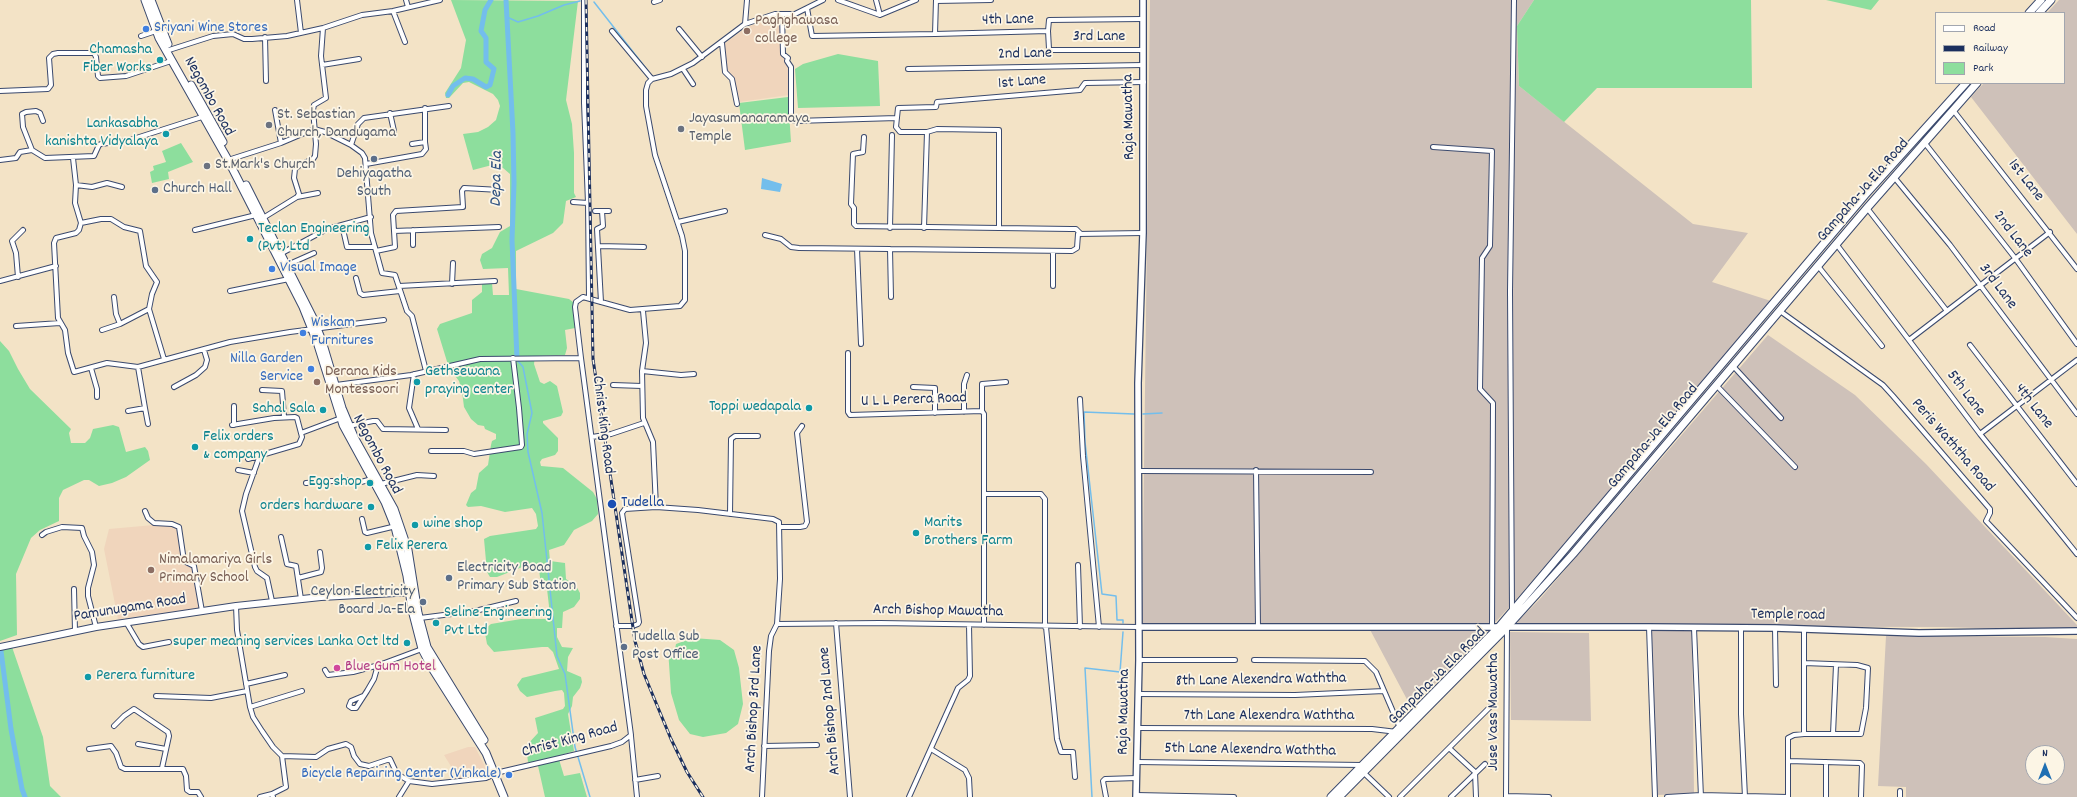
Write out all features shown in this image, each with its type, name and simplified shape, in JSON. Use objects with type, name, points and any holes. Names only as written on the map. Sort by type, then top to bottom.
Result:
[{"type":"highway","name":"Negombo Road","points":[[145,0],[156,30],[263,218],[302,292],[336,385],[343,417],[390,499],[398,526],[402,552],[420,618],[423,636],[431,653],[475,724],[509,797]]},
{"type":"highway","name":"Negombo Road","points":[[151,0],[171,61],[205,116]]},
{"type":"highway","points":[[2030,12],[2041,0]]},
{"type":"highway","points":[[2040,12],[2051,0]]},
{"type":"highway","name":"Gampaha-Ja Ela Road","points":[[1400,731],[1495,627],[1512,612],[1865,195],[1965,84]]},
{"type":"highway","name":"Gampaha-Ja Ela Road","points":[[1331,797],[1363,768],[1507,627],[1573,554],[1867,208],[1976,84]]},
{"type":"highway","name":"Negombo Road","points":[[230,160],[315,329],[343,417],[372,480],[398,526]]},
{"type":"highway","name":"Negombo Road","points":[[412,592],[418,638],[422,649],[432,668],[481,743],[498,773],[504,797]]},
{"type":"highway","name":"Gampaha-Ja Ela Road","points":[[1339,797],[1363,768]]},
{"type":"main road","name":"Pamunugama Road","points":[[2,646],[126,622],[272,601],[412,592]]},
{"type":"street","points":[[297,0],[301,33]]},
{"type":"street","points":[[406,0],[408,8]]},
{"type":"street","points":[[168,50],[213,36],[233,34],[244,39],[287,36],[323,28],[349,18],[408,8],[440,0]]},
{"type":"street","points":[[584,0],[584,103],[588,203],[589,298],[630,310],[680,306],[685,300],[686,265],[682,236],[655,155],[646,106],[646,90],[652,79],[683,69],[722,43],[746,24],[775,14],[795,14],[823,0]]},
{"type":"street","points":[[654,2],[660,0]]},
{"type":"street","points":[[746,24],[747,0]]},
{"type":"street","points":[[838,0],[880,15],[916,0]]},
{"type":"street","points":[[876,0],[880,15]]},
{"type":"street","points":[[935,34],[936,1],[991,0]]},
{"type":"street","name":"Raja Mawatha","points":[[1136,796],[1139,660],[1140,471],[1138,383],[1143,233],[1143,0]]},
{"type":"street","points":[[1512,612],[1510,291],[1514,0]]},
{"type":"street","name":"4th Lane","points":[[807,8],[812,36],[1048,31],[1049,20],[1142,19]]},
{"type":"street","points":[[392,11],[405,42]]},
{"type":"street","points":[[782,14],[783,54],[788,58],[787,61],[791,67],[791,119],[897,118],[896,127],[900,132],[926,132],[937,129],[999,130],[999,228]]},
{"type":"street","points":[[297,197],[299,194],[294,173],[296,167],[313,159],[316,144],[314,129],[314,105],[326,98],[322,65],[323,28]]},
{"type":"street","points":[[679,29],[702,57]]},
{"type":"street","points":[[140,36],[156,30]]},
{"type":"street","points":[[612,31],[652,79]]},
{"type":"street","name":"3rd Lane","points":[[1048,31],[1049,49],[1051,50],[1143,50]]},
{"type":"street","points":[[265,37],[266,81]]},
{"type":"street","points":[[722,43],[725,72],[732,79],[737,104]]},
{"type":"street","points":[[0,91],[48,89],[51,85],[49,58],[53,54],[58,53],[76,51],[94,53],[98,76],[100,78],[126,76],[171,61]]},
{"type":"street","points":[[322,65],[359,59]]},
{"type":"street","name":"2nd Lane","points":[[908,69],[1143,65]]},
{"type":"street","points":[[683,69],[693,84]]},
{"type":"street","name":"1st Lane","points":[[897,118],[898,108],[902,107],[936,107],[937,102],[1080,90],[1085,83],[1144,82]]},
{"type":"street","points":[[351,145],[358,124],[364,118],[425,108],[449,106]]},
{"type":"street","points":[[366,164],[422,154],[426,149],[424,142],[425,108]]},
{"type":"street","points":[[275,110],[280,143]]},
{"type":"street","name":"1st Lane","points":[[1953,110],[2050,232],[2077,269]]},
{"type":"street","points":[[43,121],[40,113],[36,111],[22,114],[23,127],[32,150],[45,158],[73,158],[94,156],[99,145],[101,144],[130,140],[205,116]]},
{"type":"street","points":[[390,113],[394,131]]},
{"type":"street","points":[[230,160],[280,143],[314,129],[325,132],[351,145],[362,153],[366,164],[371,233],[382,273],[395,275],[407,311],[412,316],[426,372]]},
{"type":"street","points":[[924,228],[926,132]]},
{"type":"street","points":[[890,228],[892,135]]},
{"type":"street","points":[[864,137],[863,152],[853,154],[851,204],[854,208],[854,224],[856,226],[890,228],[1076,229],[1081,234]]},
{"type":"street","points":[[412,144],[424,142]]},
{"type":"street","name":"2nd Lane","points":[[1924,142],[2015,258],[2077,344]]},
{"type":"street","points":[[1433,146],[1492,151],[1490,246],[1482,258],[1480,389],[1494,403],[1495,627]]},
{"type":"street","points":[[0,160],[10,160],[17,156],[20,152],[32,150]]},
{"type":"street","points":[[73,158],[76,185],[75,203],[81,223],[79,230],[76,233],[56,238],[54,243],[58,318],[65,330],[68,353],[74,372],[107,364],[138,367],[230,342],[384,320]]},
{"type":"street","name":"3rd Lane","points":[[1894,177],[1981,286],[2077,414]]},
{"type":"street","points":[[76,185],[92,187],[107,183],[122,186]]},
{"type":"street","points":[[342,225],[347,247],[375,249],[395,247],[393,215],[396,211],[463,206],[462,191],[464,188],[500,190]]},
{"type":"street","points":[[263,218],[297,197],[318,194]]},
{"type":"street","points":[[573,202],[588,203]]},
{"type":"street","points":[[1867,208],[1947,310]]},
{"type":"street","points":[[594,211],[609,211]]},
{"type":"street","points":[[601,302],[597,229],[603,226],[602,211]]},
{"type":"street","points":[[678,222],[725,211]]},
{"type":"street","points":[[195,230],[256,214]]},
{"type":"street","points":[[282,253],[327,229],[371,217]]},
{"type":"street","points":[[81,223],[96,219],[111,220],[124,227],[140,231],[146,266],[157,282],[152,294],[149,309],[164,359]]},
{"type":"street","points":[[394,231],[499,227]]},
{"type":"street","points":[[18,277],[16,253],[12,242],[23,230]]},
{"type":"street","points":[[413,230],[413,245]]},
{"type":"street","points":[[1909,340],[2050,232]]},
{"type":"street","points":[[765,235],[781,239],[791,247],[1072,251],[1077,248],[1078,234],[1143,233]]},
{"type":"street","name":"5th Lane","points":[[1837,245],[1980,434],[2077,554]]},
{"type":"street","points":[[598,246],[644,247]]},
{"type":"street","points":[[857,249],[861,344]]},
{"type":"street","points":[[890,249],[891,296]]},
{"type":"street","points":[[1053,286],[1054,251]]},
{"type":"street","points":[[287,265],[314,253]]},
{"type":"street","points":[[452,284],[453,263]]},
{"type":"street","points":[[0,281],[56,266]]},
{"type":"street","points":[[1818,266],[1882,346]]},
{"type":"street","points":[[356,278],[360,293],[362,295],[400,289],[495,281]]},
{"type":"street","points":[[230,291],[289,279]]},
{"type":"street","points":[[114,297],[116,314],[120,324]]},
{"type":"street","name":"Christ King Road","points":[[409,781],[432,784],[486,778],[498,773],[622,742],[631,735],[576,307],[579,299],[589,298]]},
{"type":"street","points":[[102,330],[120,324],[149,309]]},
{"type":"street","points":[[643,310],[646,343],[642,371],[644,423],[653,442],[656,507]]},
{"type":"street","name":"Peris Waththa Road","points":[[1780,310],[1847,361],[1883,385],[1990,509],[1990,513],[1986,521],[2077,618]]},
{"type":"street","points":[[16,326],[60,323]]},
{"type":"street","name":"4th Lane","points":[[1970,345],[2077,484]]},
{"type":"street","points":[[174,387],[196,375],[205,367],[207,360],[204,350]]},
{"type":"street","name":"U L L Perera Road","points":[[848,353],[848,412],[850,415],[982,411],[984,414],[984,624]]},
{"type":"street","points":[[431,452],[464,451],[474,454],[521,447],[520,408],[514,358]]},
{"type":"street","points":[[336,385],[426,372],[467,361],[514,358],[582,358]]},
{"type":"street","points":[[1980,434],[2077,360]]},
{"type":"street","points":[[1733,366],[1781,418]]},
{"type":"street","points":[[138,367],[148,424]]},
{"type":"street","points":[[91,368],[97,389],[97,397]]},
{"type":"street","points":[[642,371],[680,375],[694,374]]},
{"type":"street","points":[[414,374],[409,408],[418,429]]},
{"type":"street","points":[[964,412],[964,384],[967,375]]},
{"type":"street","points":[[982,411],[982,384],[1006,382]]},
{"type":"street","points":[[613,385],[642,386]]},
{"type":"street","points":[[1716,385],[1795,466]]},
{"type":"street","points":[[913,387],[935,388],[935,413]]},
{"type":"street","points":[[262,390],[282,391],[284,417]]},
{"type":"street","points":[[1080,399],[1083,456],[1099,627]]},
{"type":"street","points":[[234,406],[233,425],[284,417],[297,417],[301,440],[296,445],[248,458]]},
{"type":"street","points":[[128,411],[145,408]]},
{"type":"street","points":[[301,433],[343,417]]},
{"type":"street","points":[[349,426],[377,421],[383,430],[446,430]]},
{"type":"street","points":[[592,437],[611,434],[644,423]]},
{"type":"street","points":[[616,626],[633,626],[639,622],[622,513],[624,509],[656,507],[730,514],[773,520],[779,522],[780,527],[805,526],[807,522],[797,433],[802,426]]},
{"type":"street","points":[[730,514],[732,439],[735,436],[758,436]]},
{"type":"street","points":[[260,455],[246,494],[242,511],[255,568],[267,578],[272,601]]},
{"type":"street","points":[[238,470],[254,473]]},
{"type":"street","points":[[1140,471],[1256,470],[1371,472]]},
{"type":"street","points":[[1256,470],[1258,627]]},
{"type":"street","points":[[381,484],[417,475],[434,476]]},
{"type":"street","points":[[306,483],[346,480],[361,482],[372,480]]},
{"type":"street","points":[[984,494],[1041,494],[1045,499],[1046,627],[1058,744],[1061,752],[1073,752],[1075,777]]},
{"type":"street","points":[[145,511],[150,521],[161,524],[172,524],[179,527],[184,561],[194,566],[202,611]]},
{"type":"street","points":[[362,519],[365,532],[398,526]]},
{"type":"street","points":[[42,535],[46,532],[62,527],[82,528],[85,539],[92,552],[94,565],[88,588],[88,596],[96,627]]},
{"type":"street","name":"Arch Bishop 3rd Lane","points":[[762,797],[769,651],[771,636],[777,624],[780,579],[780,527]]},
{"type":"street","points":[[281,537],[287,564],[296,566],[301,599]]},
{"type":"street","points":[[298,578],[321,572],[320,552]]},
{"type":"street","points":[[1078,565],[1080,627]]},
{"type":"street","points":[[74,589],[75,631]]},
{"type":"street","points":[[420,618],[475,611],[516,601]]},
{"type":"street","points":[[236,606],[236,630],[250,707],[253,716],[266,737],[282,756],[283,772],[286,782],[286,787],[272,796],[260,797]]},
{"type":"street","points":[[126,622],[139,644],[143,647],[168,642]]},
{"type":"street","name":"Arch Bishop 2nd Lane","points":[[836,623],[850,797]]},
{"type":"street","name":"Arch Bishop Mawatha","points":[[777,624],[984,624],[1046,627],[1138,627]]},
{"type":"street","points":[[909,797],[958,688],[968,680],[970,676],[969,625]]},
{"type":"street","name":"Temple road","points":[[1138,627],[1649,627],[1775,628],[1919,633],[2077,631]]},
{"type":"street","name":"Juse Vass Mawatha","points":[[1506,797],[1507,627]]},
{"type":"street","points":[[1649,627],[1655,797]]},
{"type":"street","points":[[1694,628],[1696,722],[1701,796]]},
{"type":"street","points":[[1741,628],[1741,714],[1745,796]]},
{"type":"street","points":[[1775,628],[1776,685]]},
{"type":"street","points":[[1804,629],[1804,734]]},
{"type":"street","points":[[325,670],[328,675],[353,672],[378,665],[422,649]]},
{"type":"street","points":[[1139,660],[1235,660]]},
{"type":"street","points":[[1254,660],[1366,661],[1376,672],[1400,731]]},
{"type":"street","points":[[1667,797],[1788,797],[1788,738],[1794,735],[1804,734],[1861,734],[1863,732],[1868,668],[1865,666],[1804,664]]},
{"type":"street","points":[[363,696],[374,679],[378,665]]},
{"type":"street","points":[[1833,734],[1836,665]]},
{"type":"street","points":[[246,684],[285,675]]},
{"type":"street","points":[[250,707],[302,691]]},
{"type":"street","name":"8th Lane Alexendra Waththa","points":[[1138,694],[1295,695],[1384,691]]},
{"type":"street","points":[[156,696],[211,698],[247,692]]},
{"type":"street","points":[[1400,797],[1490,707]]},
{"type":"street","points":[[114,726],[130,711],[136,710],[168,732],[169,736],[162,768]]},
{"type":"street","name":"7th Lane Alexendra Waththa","points":[[1138,728],[1372,729],[1400,731]]},
{"type":"street","points":[[631,735],[637,797]]},
{"type":"street","points":[[138,744],[166,749]]},
{"type":"street","points":[[282,756],[316,757],[328,749],[346,744],[351,747],[354,756],[360,764],[369,766],[390,759],[396,774],[409,781],[399,797]]},
{"type":"street","points":[[89,749],[111,746],[116,753],[121,767],[125,769],[183,769],[186,776],[187,790],[190,792],[198,792],[201,797]]},
{"type":"street","points":[[764,746],[817,746]]},
{"type":"street","points":[[1449,748],[1475,772],[1476,797]]},
{"type":"street","points":[[931,749],[965,770],[969,778],[970,797]]},
{"type":"street","points":[[1788,761],[1860,763],[1862,765],[1861,797]]},
{"type":"street","name":"5th Lane Alexendra Waththa","points":[[1137,762],[1363,768]]},
{"type":"street","points":[[1826,762],[1826,797]]},
{"type":"street","points":[[1451,797],[1475,772],[1485,764]]},
{"type":"street","points":[[1363,768],[1390,797]]},
{"type":"street","points":[[635,780],[658,776]]},
{"type":"street","points":[[1106,797],[1103,781],[1105,779],[1137,778]]},
{"type":"street","points":[[1900,791],[1900,797]]},
{"type":"street","points":[[1136,796],[1234,797]]},
{"type":"street","points":[[1506,797],[1550,797]]},
{"type":"shaded area","points":[[1150,0],[1534,0],[1517,26],[1519,86],[1693,224],[1748,233],[1712,282],[1771,301],[1513,603],[1481,638],[1411,707],[1367,624],[1142,623]]},
{"type":"shaded area","points":[[2059,0],[2077,0],[2077,234],[1971,97],[1983,84],[2065,84],[2065,12],[2048,12]]},
{"type":"shaded area","points":[[780,16],[781,55],[786,59],[788,69],[789,95],[739,102],[732,76],[727,72],[724,44],[747,27]]},
{"type":"shaded area","points":[[1768,335],[1855,395],[1926,464],[2077,625],[2077,631],[1942,627],[1523,626],[1517,622],[1539,600]]},
{"type":"shaded area","name":"Nimalamariya Girls Primary School","points":[[165,524],[178,527],[183,563],[192,565],[201,608],[118,619],[104,549],[109,529]]},
{"type":"shaded area","points":[[1692,629],[1694,794],[1655,795],[1652,643],[1650,642],[1650,630]]},
{"type":"shaded area","points":[[1510,632],[1589,633],[1591,721],[1511,720]]},
{"type":"shaded area","points":[[1886,636],[2045,637],[2077,639],[2077,797],[1906,797],[1906,787],[1878,786]]},
{"type":"shaded area","points":[[468,747],[475,747],[489,774],[455,781],[453,779],[452,768],[444,755]]},
{"type":"green space","points":[[451,0],[578,1],[566,100],[572,124],[574,193],[576,197],[566,201],[563,223],[553,233],[516,251],[516,289],[569,299],[573,302],[575,328],[565,330],[567,348],[565,355],[535,356],[534,364],[540,382],[544,384],[550,381],[557,386],[563,412],[561,416],[543,421],[543,423],[558,438],[558,451],[555,455],[542,459],[540,462],[541,466],[563,468],[593,492],[597,499],[598,514],[592,521],[574,530],[564,545],[549,550],[550,561],[565,563],[566,579],[576,586],[580,593],[580,599],[574,607],[563,612],[562,628],[557,628],[557,637],[562,647],[573,648],[568,657],[567,671],[581,677],[582,682],[580,688],[573,697],[572,706],[568,714],[574,751],[558,756],[564,776],[580,773],[587,797],[545,797],[538,766],[528,762],[526,746],[538,733],[535,718],[563,709],[565,706],[564,693],[562,690],[527,697],[520,691],[517,685],[522,678],[559,669],[553,652],[548,647],[542,647],[494,652],[487,644],[485,633],[486,628],[491,624],[521,619],[546,619],[548,618],[549,606],[547,589],[541,586],[539,569],[537,565],[530,564],[497,577],[490,577],[487,572],[484,539],[490,536],[536,529],[538,526],[536,514],[532,508],[505,512],[481,506],[468,507],[466,505],[471,493],[476,489],[479,473],[488,465],[492,441],[496,439],[496,434],[485,429],[484,426],[478,425],[471,419],[464,407],[459,381],[449,368],[437,329],[440,324],[472,313],[472,300],[482,292],[482,283],[492,283],[493,295],[509,295],[508,268],[483,269],[480,260],[482,254],[492,248],[500,232],[510,226],[510,174],[503,168],[492,165],[473,170],[463,134],[478,132],[488,127],[496,120],[500,106],[498,100],[493,94],[469,82],[463,83],[449,98],[446,98],[445,93],[461,68],[466,40]]},
{"type":"green space","points":[[1534,0],[1751,0],[1752,88],[1597,88],[1564,122],[1519,86],[1517,26]]},
{"type":"green space","points":[[1826,0],[1879,0],[1871,10]]},
{"type":"green space","points":[[838,54],[878,61],[880,106],[798,108],[795,69],[803,64]]},
{"type":"green space","points":[[788,97],[791,142],[745,150],[739,103]]},
{"type":"green space","points":[[181,143],[193,162],[168,172],[169,179],[152,183],[150,172],[154,170],[153,166],[166,162],[162,151]]},
{"type":"green space","points":[[0,341],[9,351],[30,389],[71,429],[69,433],[71,443],[85,443],[90,438],[93,429],[113,425],[119,427],[126,452],[145,447],[148,451],[150,460],[126,477],[112,483],[99,486],[89,480],[84,480],[63,490],[59,498],[59,521],[40,530],[31,538],[16,574],[17,635],[0,641]]},
{"type":"green space","points":[[693,638],[720,640],[734,650],[739,668],[743,704],[738,724],[726,733],[703,737],[690,734],[679,720],[671,693],[668,649],[675,649],[676,644]]},
{"type":"green space","points":[[12,647],[43,737],[50,786],[61,797],[0,797],[0,649]]},
{"type":"water","points":[[762,178],[782,184],[780,192],[761,189]]},
{"type":"waterway","points":[[448,95],[453,86],[465,78],[473,79],[486,87],[490,85],[494,69],[486,62],[486,38],[481,31],[485,10],[491,0]]},
{"type":"waterway","name":"Depa Ela","points":[[506,0],[513,133],[514,183],[512,240],[517,359]]},
{"type":"waterway","points":[[507,17],[518,22],[538,16],[564,5],[580,1]]},
{"type":"waterway","points":[[594,2],[648,71]]},
{"type":"waterway","points":[[518,361],[523,367],[532,413],[527,434],[528,452],[542,513],[557,656],[565,674],[575,747],[590,797]]},
{"type":"waterway","points":[[1123,623],[1123,620],[1117,620],[1116,596],[1102,594],[1085,442],[1084,412],[1134,414]]},
{"type":"waterway","points":[[1143,414],[1162,413]]},
{"type":"waterway","points":[[1092,797],[1085,668],[1120,672],[1123,632]]},
{"type":"waterway","points":[[1,651],[11,729],[22,789],[25,797]]},
{"type":"railway","points":[[586,0],[593,359],[635,641],[644,674],[671,739],[687,772],[703,797]]},
{"type":"place","name":"Sriyani Wine Stores","points":[[146,29]]},
{"type":"place","name":"Paghghawasa college","points":[[747,31]]},
{"type":"place","name":"Chamasha Fiber Works","points":[[160,60]]},
{"type":"place","name":"St. Sebastian Church, Dandugama","points":[[269,125]]},
{"type":"place","name":"Jayasumanaramaya Temple","points":[[681,129]]},
{"type":"place","name":"Lankasabha kanishta Vidyalaya","points":[[166,134]]},
{"type":"place","name":"Dehiyagatha South","points":[[374,159]]},
{"type":"place","name":"St.Mark's Church","points":[[207,166]]},
{"type":"place","name":"Church Hall","points":[[155,190]]},
{"type":"place","name":"Teclan Engineering (Pvt) Ltd","points":[[250,239]]},
{"type":"place","name":"Visual Image","points":[[272,269]]},
{"type":"place","name":"Wiskam Furnitures","points":[[303,333]]},
{"type":"place","name":"Nilla Garden Service","points":[[311,369]]},
{"type":"place","name":"Derana Kids Montessoori","points":[[317,382]]},
{"type":"place","name":"Gethsewana praying center","points":[[417,382]]},
{"type":"place","name":"Toppi wedapala","points":[[809,408]]},
{"type":"place","name":"Sahal Sala","points":[[323,410]]},
{"type":"place","name":"Felix orders & company","points":[[195,447]]},
{"type":"place","name":"Egg shop","points":[[370,483]]},
{"type":"place","name":"Tudella","points":[[612,504]]},
{"type":"place","name":"orders hardware","points":[[371,507]]},
{"type":"place","name":"wine shop","points":[[415,525]]},
{"type":"place","name":"Marits Brothers Farm","points":[[916,533]]},
{"type":"place","name":"Felix Perera","points":[[368,547]]},
{"type":"place","name":"Nimalamariya Girls Primary School","points":[[151,570]]},
{"type":"place","name":"Electricity Boad Primary Sub Station","points":[[449,578]]},
{"type":"place","name":"Ceylon Electricity Board Ja-Ela","points":[[423,602]]},
{"type":"place","name":"Seline Engineering Pvt Ltd","points":[[436,623]]},
{"type":"place","name":"super meaning services Lanka Oct ltd","points":[[407,643]]},
{"type":"place","name":"Tudella Sub Post Office","points":[[624,647]]},
{"type":"place","name":"Blue Gum Hotel","points":[[337,668]]},
{"type":"place","name":"Perera furniture","points":[[88,677]]},
{"type":"place","name":"Bicycle Repairing Center (Vinkale)","points":[[509,775]]}]
